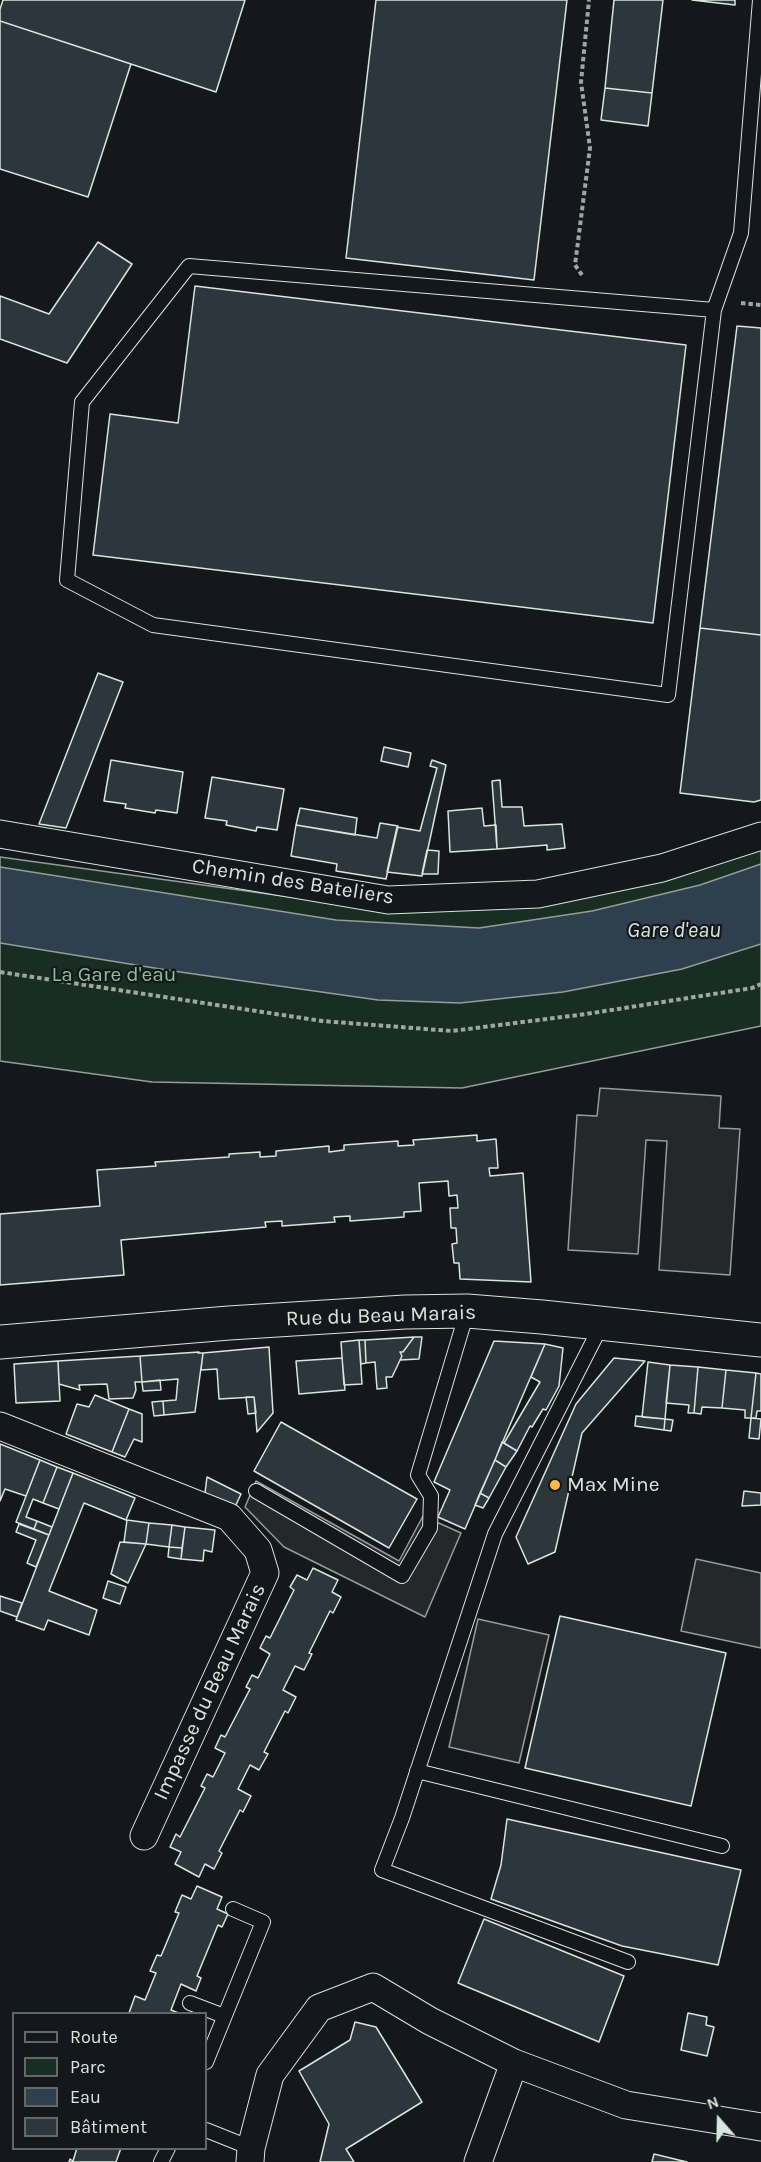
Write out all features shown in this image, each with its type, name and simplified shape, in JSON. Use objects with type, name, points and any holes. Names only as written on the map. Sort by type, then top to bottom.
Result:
[{"type":"street","name":"Chemin des Bateliers","points":[[0,834],[388,900],[538,894],[662,868],[761,836]]},
{"type":"street","name":"Rue du Beau Marais","points":[[0,1342],[229,1323],[405,1312],[467,1311],[761,1340]]},
{"type":"street","name":"Impasse du Beau Marais","points":[[0,1426],[229,1517],[258,1550],[265,1573],[144,1836]]},
{"type":"street","points":[[251,2155],[270,2075],[319,2008],[374,1987],[429,2021],[514,2063],[626,2105],[761,2127]]},
{"type":"street","points":[[478,2162],[514,2063]]},
{"type":"lane","points":[[716,305],[601,300],[189,266],[82,402],[67,580],[153,625],[668,695],[716,305],[741,233],[760,0]]},
{"type":"lane","points":[[256,1491],[402,1576],[430,1528],[431,1496],[418,1475],[467,1311]]},
{"type":"lane","points":[[602,1323],[495,1534],[382,1870],[628,1962]]},
{"type":"lane","points":[[417,1771],[722,1846]]},
{"type":"lane","points":[[207,2059],[263,1922],[233,1909]]},
{"type":"lane","points":[[190,2003],[224,2016]]},
{"type":"lane","points":[[207,2131],[251,2155]]},
{"type":"path","points":[[588,0],[581,82],[590,148],[575,265],[601,300]]},
{"type":"path","points":[[716,305],[761,305]]},
{"type":"path","points":[[0,972],[322,1021],[452,1031],[586,1014],[761,984]]},
{"type":"green space","name":"La Gare d'eau","points":[[761,846],[761,1026],[462,1088],[152,1082],[0,1061],[0,857],[348,905],[424,909]]},
{"type":"shaded area","points":[[600,1088],[721,1096],[719,1128],[740,1129],[730,1275],[659,1270],[667,1141],[646,1140],[638,1254],[568,1250],[577,1115],[597,1116]]},
{"type":"shaded area","points":[[256,1481],[399,1561],[423,1516],[461,1533],[425,1617],[284,1547],[245,1507]]},
{"type":"shaded area","points":[[696,1559],[761,1573],[761,1648],[681,1631]]},
{"type":"shaded area","points":[[478,1619],[549,1635],[519,1763],[449,1747]]},
{"type":"water","name":"Gare d'eau","points":[[761,864],[761,944],[682,969],[563,992],[460,1003],[378,1000],[173,971],[0,943],[0,867],[336,920],[479,928],[592,911],[700,885]]},
{"type":"building","points":[[3,0],[245,0],[216,92],[0,21]]},
{"type":"building","points":[[376,0],[567,0],[534,280],[346,258]]},
{"type":"building","points":[[614,0],[663,0],[652,93],[605,88]]},
{"type":"building","points":[[692,0],[735,0],[735,5]]},
{"type":"building","points":[[0,21],[131,64],[88,197],[0,169]]},
{"type":"building","points":[[605,88],[652,93],[648,126],[601,120]]},
{"type":"building","points":[[98,242],[132,264],[67,363],[0,339],[0,296],[49,314]]},
{"type":"building","points":[[195,286],[686,345],[653,623],[93,555],[110,414],[178,423]]},
{"type":"building","points":[[737,326],[761,328],[761,635],[700,628]]},
{"type":"building","points":[[700,628],[761,635],[761,800],[754,802],[680,793]]},
{"type":"building","points":[[98,673],[123,682],[66,828],[39,824]]},
{"type":"building","points":[[384,747],[411,753],[408,767],[381,761]]},
{"type":"building","points":[[111,760],[183,772],[177,813],[156,810],[155,813],[125,808],[126,804],[104,801]]},
{"type":"building","points":[[432,760],[446,765],[422,876],[387,872],[397,827],[420,831],[437,768],[430,766]]},
{"type":"building","points":[[212,777],[284,789],[277,830],[257,827],[256,831],[226,825],[227,821],[205,818]]},
{"type":"building","points":[[500,780],[502,807],[522,807],[524,826],[562,824],[565,848],[547,850],[547,845],[497,849],[492,781]]},
{"type":"building","points":[[300,808],[357,818],[355,835],[296,825]]},
{"type":"building","points":[[482,808],[484,826],[496,825],[497,849],[450,852],[448,811]]},
{"type":"building","points":[[380,823],[398,826],[386,879],[336,871],[337,864],[291,856],[296,825],[377,838]]},
{"type":"building","points":[[427,850],[439,851],[438,874],[422,874]]},
{"type":"building","points":[[477,1135],[477,1141],[496,1139],[498,1168],[489,1168],[490,1176],[523,1173],[531,1282],[460,1279],[459,1263],[454,1263],[452,1244],[457,1243],[456,1228],[451,1228],[450,1208],[458,1208],[457,1195],[449,1196],[448,1181],[419,1183],[421,1211],[404,1212],[404,1217],[350,1221],[350,1216],[334,1217],[335,1222],[282,1226],[282,1221],[265,1222],[266,1227],[121,1240],[124,1275],[0,1285],[0,1214],[100,1206],[97,1170],[156,1166],[155,1162],[229,1157],[229,1154],[260,1152],[260,1157],[276,1156],[276,1151],[329,1146],[329,1152],[344,1150],[344,1145],[398,1141],[398,1146],[414,1145],[413,1140]]},
{"type":"building","points":[[414,1337],[403,1352],[400,1352],[402,1356],[392,1377],[386,1377],[387,1388],[377,1389],[375,1362],[366,1363],[365,1340]]},
{"type":"building","points":[[414,1337],[422,1337],[419,1359],[400,1360],[402,1356],[400,1352],[403,1352]]},
{"type":"building","points":[[359,1340],[365,1340],[366,1363],[361,1364]]},
{"type":"building","points":[[359,1340],[362,1384],[344,1385],[341,1342]]},
{"type":"building","points":[[494,1341],[545,1344],[465,1529],[438,1517],[450,1490],[434,1482]]},
{"type":"building","points":[[545,1344],[563,1348],[559,1386],[546,1410],[543,1409],[532,1427],[530,1426],[517,1451],[504,1443],[540,1382],[531,1377]]},
{"type":"building","points":[[269,1347],[273,1413],[257,1432],[254,1397],[219,1399],[217,1369],[201,1370],[203,1353]]},
{"type":"building","points":[[203,1353],[195,1412],[164,1415],[163,1401],[176,1400],[178,1379],[142,1382],[140,1356]]},
{"type":"building","points":[[140,1356],[142,1382],[135,1382],[136,1390],[133,1398],[109,1399],[107,1384],[79,1385],[80,1390],[59,1384],[58,1361]]},
{"type":"building","points":[[342,1358],[345,1390],[299,1394],[296,1361]]},
{"type":"building","name":"Max Mine","points":[[614,1358],[645,1361],[582,1433],[555,1552],[528,1564],[516,1537],[576,1404]]},
{"type":"building","points":[[58,1361],[60,1401],[16,1403],[14,1364]]},
{"type":"building","points":[[648,1362],[670,1365],[665,1419],[642,1417]]},
{"type":"building","points":[[670,1365],[698,1367],[694,1413],[688,1413],[689,1405],[666,1403]]},
{"type":"building","points":[[698,1367],[726,1370],[722,1408],[702,1407],[701,1414],[694,1413]]},
{"type":"building","points":[[726,1370],[756,1373],[751,1418],[745,1418],[745,1410],[722,1408]]},
{"type":"building","points":[[756,1373],[761,1374],[761,1411],[757,1411],[756,1418],[751,1418]]},
{"type":"building","points":[[160,1380],[161,1390],[143,1391],[142,1382]]},
{"type":"building","points":[[95,1395],[129,1409],[112,1452],[66,1434],[77,1404],[89,1407]]},
{"type":"building","points":[[246,1397],[254,1397],[256,1413],[248,1414]]},
{"type":"building","points":[[163,1401],[164,1415],[154,1416],[152,1402]]},
{"type":"building","points":[[129,1409],[142,1414],[142,1442],[134,1439],[125,1457],[112,1452]]},
{"type":"building","points":[[636,1416],[665,1419],[664,1430],[635,1426]]},
{"type":"building","points":[[751,1418],[761,1419],[759,1439],[749,1438]]},
{"type":"building","points":[[665,1419],[673,1420],[671,1431],[664,1430]]},
{"type":"building","points":[[281,1422],[417,1499],[389,1548],[254,1471]]},
{"type":"building","points":[[502,1442],[517,1451],[506,1467],[495,1460]]},
{"type":"building","points":[[0,1444],[40,1460],[26,1496],[5,1489],[0,1501]]},
{"type":"building","points":[[40,1460],[57,1467],[43,1503],[33,1499],[26,1517],[37,1521],[34,1529],[16,1522]]},
{"type":"building","points":[[495,1460],[506,1467],[489,1498],[480,1493]]},
{"type":"building","points":[[57,1467],[73,1473],[59,1509],[43,1503]]},
{"type":"building","points":[[73,1473],[135,1498],[126,1520],[84,1503],[49,1591],[97,1610],[89,1635],[48,1620],[44,1630],[16,1620]]},
{"type":"building","points":[[207,1477],[241,1494],[234,1509],[205,1493]]},
{"type":"building","points":[[744,1491],[761,1493],[761,1505],[742,1506]]},
{"type":"building","points":[[480,1493],[489,1498],[483,1508],[475,1505]]},
{"type":"building","points":[[127,1520],[149,1523],[146,1544],[124,1542]]},
{"type":"building","points":[[37,1521],[52,1527],[49,1535],[34,1529]]},
{"type":"building","points":[[149,1523],[172,1525],[169,1547],[146,1544]]},
{"type":"building","points":[[19,1524],[49,1535],[36,1567],[27,1563],[36,1540],[16,1532]]},
{"type":"building","points":[[172,1525],[185,1527],[182,1548],[169,1547]]},
{"type":"building","points":[[185,1527],[215,1530],[212,1552],[204,1550],[203,1561],[181,1559]]},
{"type":"building","points":[[120,1542],[146,1544],[128,1583],[111,1574]]},
{"type":"building","points":[[169,1547],[182,1548],[181,1559],[168,1557]]},
{"type":"building","points":[[313,1568],[338,1580],[332,1592],[341,1597],[333,1613],[330,1611],[309,1653],[312,1654],[304,1670],[295,1666],[283,1690],[296,1697],[288,1713],[285,1711],[264,1752],[268,1754],[259,1770],[250,1765],[238,1789],[251,1796],[243,1812],[240,1810],[219,1851],[222,1853],[214,1869],[205,1864],[199,1877],[175,1864],[181,1852],[170,1847],[176,1834],[180,1837],[205,1788],[201,1786],[207,1774],[213,1777],[225,1753],[215,1748],[221,1735],[225,1737],[250,1689],[246,1687],[252,1675],[258,1678],[270,1654],[260,1648],[266,1636],[270,1638],[294,1590],[290,1587],[297,1575],[307,1580]]},
{"type":"building","points":[[108,1581],[126,1587],[120,1604],[103,1598]]},
{"type":"building","points":[[0,1596],[22,1603],[17,1617],[0,1611]]},
{"type":"building","points":[[560,1616],[726,1653],[691,1806],[525,1768]]},
{"type":"building","points":[[507,1819],[741,1870],[718,1965],[622,1946],[491,1899],[501,1865]]},
{"type":"building","points":[[197,1886],[222,1897],[217,1909],[228,1914],[222,1927],[218,1925],[197,1976],[201,1978],[196,1991],[181,1984],[171,2010],[176,2012],[129,2012],[135,1996],[145,2000],[156,1973],[150,1971],[157,1955],[161,1956],[179,1913],[175,1912],[182,1895],[191,1899]]},
{"type":"building","points":[[484,1919],[624,1976],[599,2042],[458,1983]]},
{"type":"building","points":[[688,2013],[707,2017],[706,2025],[714,2027],[707,2056],[681,2050]]},
{"type":"building","points":[[355,2022],[376,2027],[422,2102],[346,2149],[354,2162],[320,2162],[329,2124],[299,2071],[350,2040]]},
{"type":"building","points":[[76,2150],[120,2150],[116,2162],[69,2162],[70,2159],[73,2161]]},
{"type":"building","points":[[654,2154],[687,2162],[652,2162]]},
{"type":"place","name":"Max Mine","points":[[555,1485]]}]
